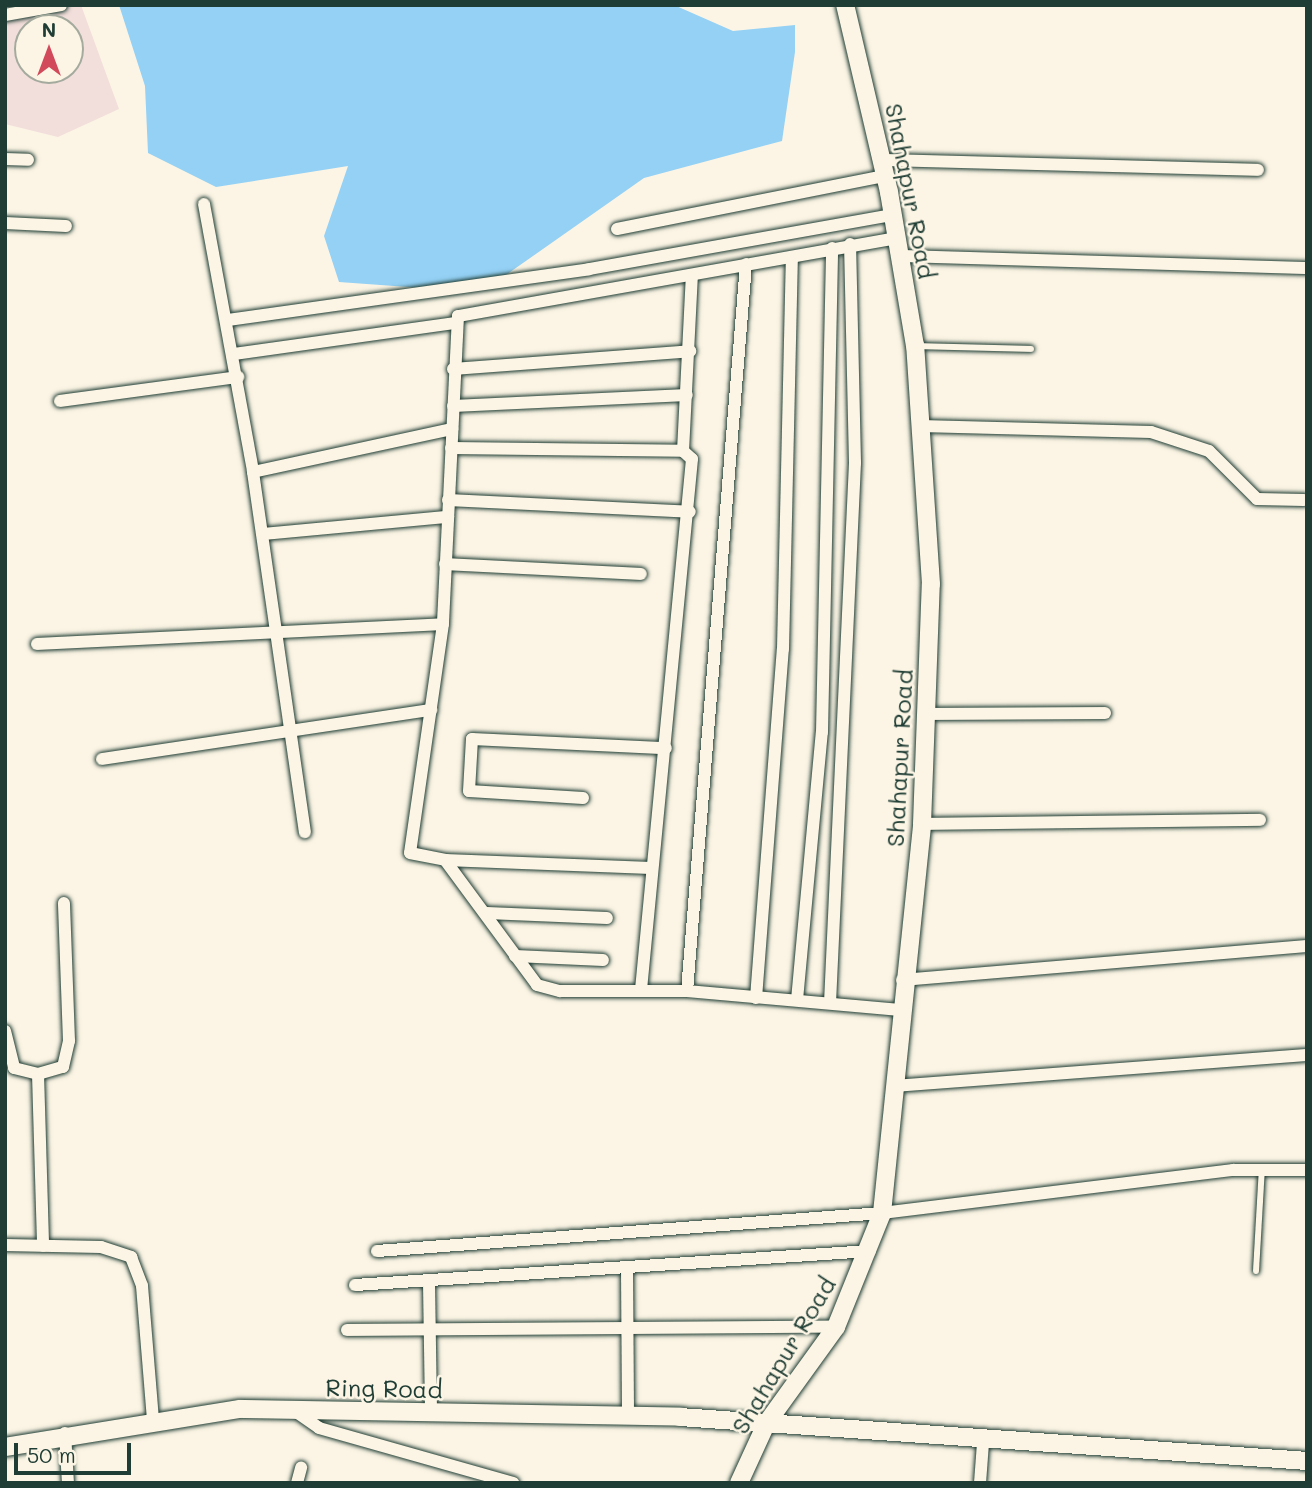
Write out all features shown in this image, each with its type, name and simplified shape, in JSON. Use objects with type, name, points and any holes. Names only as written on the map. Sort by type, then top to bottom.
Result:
[{"type":"main road","name":"Shahapur Road","points":[[739,1483],[766,1424],[836,1326],[870,1251],[881,1213],[902,980],[922,824],[931,584],[915,346],[884,168],[845,5]]},
{"type":"main road","name":"Ring Road","points":[[5,1447],[65,1433],[240,1409],[628,1416],[766,1424],[983,1443],[1307,1461]]},
{"type":"street","points":[[5,15],[61,5]]},
{"type":"street","points":[[5,159],[27,160]]},
{"type":"street","points":[[617,229],[884,168],[1258,170]]},
{"type":"street","points":[[204,204],[228,320],[263,534],[272,632],[291,731],[305,832]]},
{"type":"street","points":[[228,320],[589,269],[892,215]]},
{"type":"street","points":[[5,223],[66,226]]},
{"type":"street","points":[[233,354],[454,323],[466,313],[692,276],[850,244],[1307,268]]},
{"type":"street","points":[[830,1003],[855,463],[850,244]]},
{"type":"street","points":[[797,1000],[822,732],[834,379],[832,248]]},
{"type":"street","points":[[756,998],[783,649],[792,257]]},
{"type":"street","points":[[688,991],[746,264]]},
{"type":"street","points":[[683,451],[691,351],[692,276]]},
{"type":"street","points":[[454,323],[443,624],[410,853],[445,860],[651,868]]},
{"type":"street","points":[[453,369],[691,351]]},
{"type":"street","points":[[60,401],[237,377]]},
{"type":"street","points":[[453,406],[687,395]]},
{"type":"street","points":[[920,426],[1152,432],[1209,452],[1257,499],[1304,500]]},
{"type":"street","points":[[253,472],[452,429]]},
{"type":"street","points":[[451,448],[683,451],[692,459],[690,512],[640,990]]},
{"type":"street","points":[[448,500],[690,512]]},
{"type":"street","points":[[263,534],[448,517]]},
{"type":"street","points":[[445,564],[640,574]]},
{"type":"street","points":[[37,644],[443,624]]},
{"type":"street","points":[[102,759],[430,710]]},
{"type":"street","points":[[927,715],[1105,713]]},
{"type":"street","points":[[583,798],[469,791],[472,738],[666,748]]},
{"type":"street","points":[[922,824],[1260,820]]},
{"type":"street","points":[[445,860],[488,913],[537,985],[560,992],[688,991],[900,1010]]},
{"type":"street","points":[[5,1031],[8,1061],[38,1074],[63,1067],[68,1055],[64,903]]},
{"type":"street","points":[[488,913],[607,918]]},
{"type":"street","points":[[902,980],[1307,946]]},
{"type":"street","points":[[515,956],[603,960]]},
{"type":"street","points":[[892,1086],[1307,1055]]},
{"type":"street","points":[[38,1074],[43,1246]]},
{"type":"street","points":[[377,1251],[881,1213],[1262,1168],[1307,1170]]},
{"type":"street","points":[[5,1245],[122,1251],[137,1267],[153,1419]]},
{"type":"street","points":[[355,1284],[429,1283],[870,1251]]},
{"type":"street","points":[[627,1269],[628,1416]]},
{"type":"street","points":[[429,1283],[432,1330],[431,1413]]},
{"type":"street","points":[[347,1330],[628,1330],[836,1326]]},
{"type":"street","points":[[295,1411],[319,1428],[513,1483]]},
{"type":"street","points":[[65,1433],[68,1483]]},
{"type":"street","points":[[980,1483],[983,1443]]},
{"type":"street","points":[[297,1483],[301,1468]]},
{"type":"lane","points":[[915,346],[1031,349]]},
{"type":"lane","points":[[1256,1271],[1262,1168]]},
{"type":"shaded area","points":[[5,5],[81,5],[119,109],[58,137],[5,124]]},
{"type":"water","points":[[119,5],[674,5],[733,31],[795,25],[795,52],[782,141],[644,178],[496,282],[422,288],[339,282],[324,236],[348,166],[216,187],[148,153],[145,86]]}]
